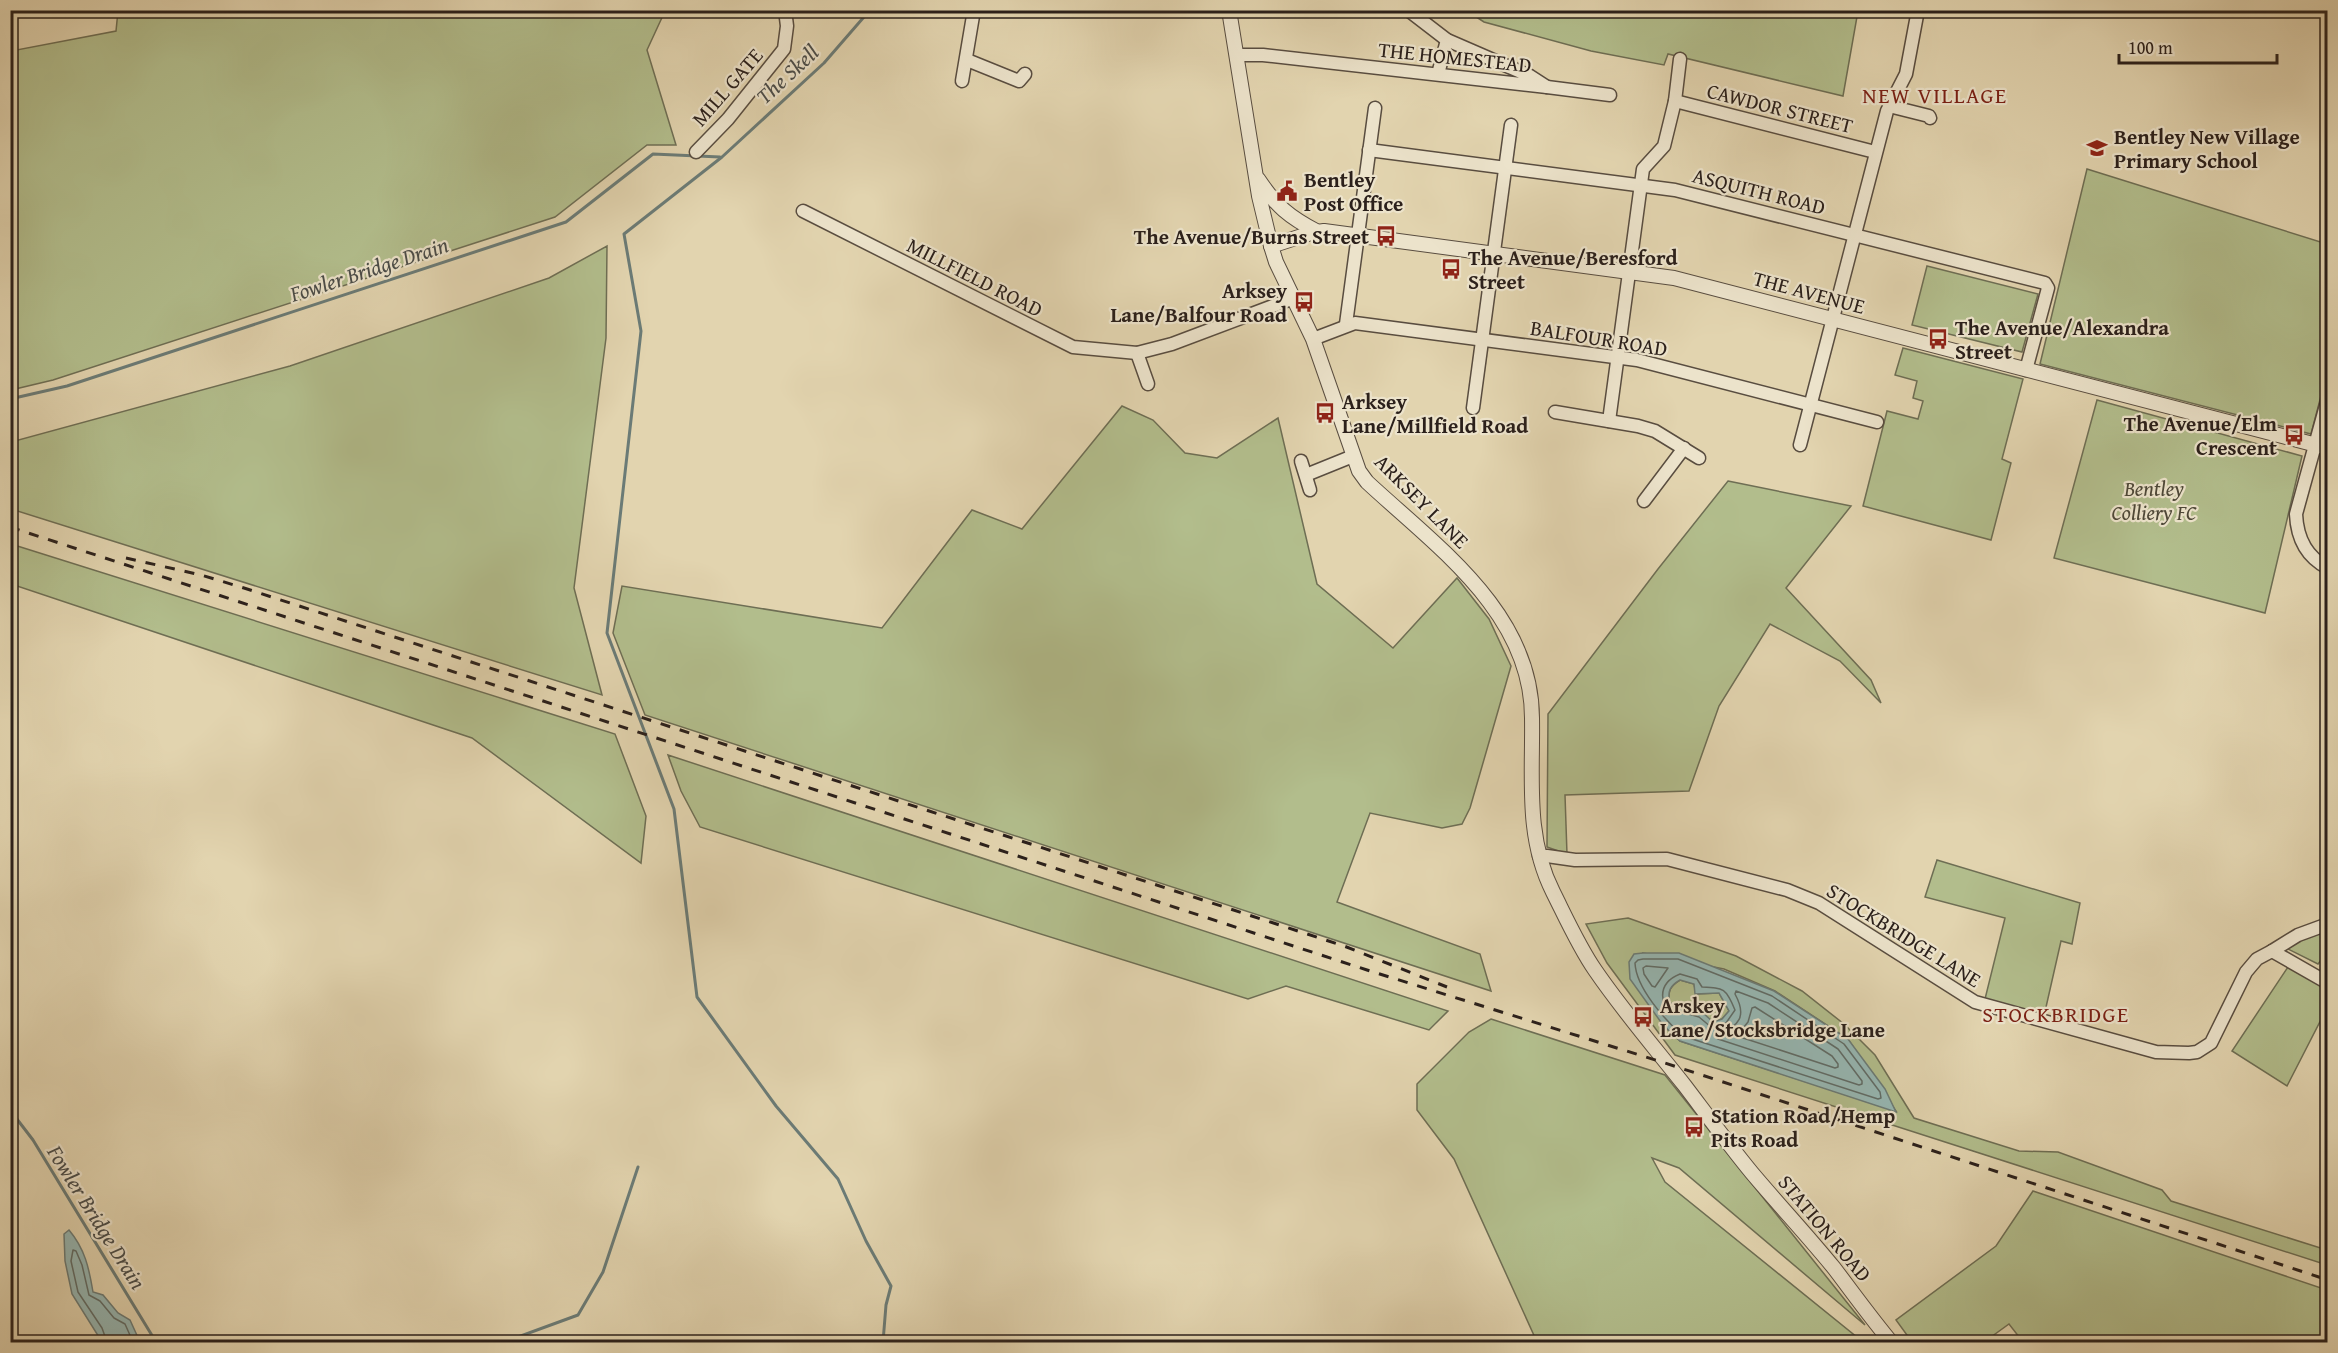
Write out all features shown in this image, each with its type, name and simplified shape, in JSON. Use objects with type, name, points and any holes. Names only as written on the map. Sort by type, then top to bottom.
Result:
[{"type":"street","name":"MILL GATE","points":[[696,152],[728,119],[784,49],[787,26],[785,10]]},
{"type":"street","points":[[962,81],[974,10]]},
{"type":"street","name":"ARKSEY LANE","points":[[1229,10],[1255,175],[1276,262],[1313,339],[1359,471],[1367,482],[1469,577],[1490,601],[1515,644],[1530,694],[1532,716],[1530,795],[1539,856],[1551,889],[1594,969]]},
{"type":"street","name":"THE HOMESTEAD","points":[[1408,10],[1447,40],[1530,76],[1547,87]]},
{"type":"street","points":[[1800,445],[1875,152],[1889,105],[1906,74],[1918,10]]},
{"type":"street","points":[[1438,74],[1447,40]]},
{"type":"street","name":"THE HOMESTEAD","points":[[1237,55],[1263,55],[1547,87]]},
{"type":"street","points":[[1609,421],[1643,169],[1664,146],[1675,101],[1680,59]]},
{"type":"street","points":[[967,60],[1022,82]]},
{"type":"street","points":[[1547,87],[1610,95]]},
{"type":"street","name":"CAWDOR STREET","points":[[1675,101],[1875,152]]},
{"type":"street","points":[[1889,105],[1930,118]]},
{"type":"street","points":[[1346,324],[1375,108]]},
{"type":"street","points":[[1473,408],[1511,125]]},
{"type":"street","name":"ASQUITH ROAD","points":[[1369,150],[1675,190],[2045,283],[2048,288],[2026,370]]},
{"type":"street","points":[[1255,175],[1272,199],[1290,217],[1318,232]]},
{"type":"street","name":"MILLFIELD ROAD","points":[[803,211],[1065,344],[1137,353],[1172,344],[1294,298]]},
{"type":"street","name":"THE AVENUE","points":[[1271,246],[1318,232],[1674,278],[2321,447]]},
{"type":"street","name":"BALFOUR ROAD","points":[[1313,339],[1346,324],[1355,323],[1618,358],[1651,363],[1877,422]]},
{"type":"street","points":[[1137,353],[1148,384]]},
{"type":"street","points":[[2328,398],[2321,447],[2296,514],[2296,526],[2306,549],[2312,558],[2328,568]]},
{"type":"street","points":[[1555,412],[1655,431],[1699,458]]},
{"type":"street","points":[[1644,501],[1684,448]]},
{"type":"street","points":[[1306,475],[1353,456]]},
{"type":"street","points":[[1300,461],[1310,490]]},
{"type":"street","name":"STOCKBRIDGE LANE","points":[[1539,856],[1575,860],[1667,859],[1787,890],[1819,903],[1975,1002],[2156,1052],[2189,1053],[2206,1047],[2211,1043],[2246,972],[2257,959],[2298,935],[2328,924]]},
{"type":"street","points":[[2272,951],[2328,984]]},
{"type":"street","name":"STATION ROAD","points":[[1594,969],[1752,1173],[1833,1267],[1891,1342]]},
{"type":"green space","points":[[118,11],[665,11],[647,50],[676,145],[647,145],[555,217],[53,380],[11,390],[11,51],[116,31]]},
{"type":"green space","points":[[1467,11],[1858,11],[1843,96],[1668,54],[1664,65],[1591,51],[1484,22]]},
{"type":"green space","points":[[2087,169],[2327,244],[2327,373],[2311,434],[2040,364]]},
{"type":"green space","points":[[607,246],[606,338],[574,588],[602,695],[11,509],[11,442],[290,366],[549,278]]},
{"type":"green space","points":[[1927,266],[2038,294],[2022,352],[1912,325]]},
{"type":"green space","points":[[1903,348],[2023,379],[2002,459],[2011,463],[1991,540],[1863,506],[1887,411],[1918,419],[1923,401],[1913,398],[1917,381],[1895,375]]},
{"type":"green space","name":"Bentley Colliery FC","points":[[2097,400],[2302,456],[2265,613],[2054,558]]},
{"type":"green space","points":[[1122,406],[1153,420],[1185,453],[1217,458],[1278,418],[1317,584],[1393,648],[1457,578],[1489,619],[1511,666],[1470,808],[1462,824],[1442,828],[1370,813],[1337,902],[1480,954],[1491,991],[645,715],[613,633],[622,586],[882,628],[972,510],[1022,529]]},
{"type":"green space","points":[[1728,481],[1851,506],[1786,588],[1871,680],[1881,703],[1840,661],[1770,624],[1719,706],[1689,791],[1565,795],[1567,854],[1547,847],[1548,714]]},
{"type":"green space","points":[[11,544],[615,734],[646,816],[641,863],[472,738],[11,584]]},
{"type":"green space","points":[[668,755],[1448,1011],[1429,1030],[1286,986],[1248,999],[700,827],[681,791]]},
{"type":"green space","points":[[1937,860],[2080,903],[2072,944],[2061,941],[2044,1016],[1985,999],[2005,918],[1925,897]]},
{"type":"green space","points":[[1628,918],[1736,956],[1802,991],[1844,1024],[1875,1055],[1914,1118],[2019,1151],[2058,1152],[2162,1190],[2171,1201],[2327,1250],[2327,1265],[1675,1055],[1607,963],[1586,924]],"holes":[[[1643,953],[1724,969],[1775,991],[1848,1039],[1896,1111],[1680,1041],[1663,1025]]]},
{"type":"green space","points":[[2327,929],[2327,953],[2318,964],[2284,947]]},
{"type":"green space","points":[[2288,967],[2327,989],[2327,1008],[2287,1086],[2232,1051]]},
{"type":"green space","points":[[1680,980],[1694,984],[1696,994],[1719,993],[1729,1011],[1722,1019],[1713,1022],[1691,1008],[1669,1003],[1670,989]]},
{"type":"green space","points":[[1491,1019],[1665,1075],[1865,1325],[1679,1168],[1652,1158],[1665,1182],[1863,1342],[1537,1342],[1454,1159],[1417,1110],[1417,1084],[1469,1032]]},
{"type":"green space","points":[[2033,1191],[2327,1290],[2327,1342],[2023,1342],[2009,1324],[1984,1342],[1912,1342],[1896,1320],[1996,1246]]},
{"type":"water","points":[[1679,953],[1774,991],[1848,1039],[1885,1089],[1896,1112],[1680,1041],[1663,1025],[1630,979],[1629,962],[1634,954]],"holes":[[[1680,980],[1694,984],[1695,994],[1719,993],[1729,1011],[1722,1019],[1713,1022],[1702,1012],[1670,1003],[1669,992],[1677,982]]]},
{"type":"water","points":[[69,1230],[86,1259],[93,1292],[103,1295],[118,1313],[130,1320],[140,1342],[102,1342],[72,1294],[65,1261],[64,1234]]},
{"type":"waterway","name":"The Skell","points":[[870,10],[824,63],[722,157],[624,234],[641,331],[607,633],[674,809],[697,997],[776,1106],[838,1179],[866,1241],[891,1286],[886,1305],[883,1342]]},
{"type":"waterway","name":"Fowler Bridge Drain","points":[[10,399],[67,386],[566,222],[653,154],[720,157]]},
{"type":"waterway","name":"Fowler Bridge Drain","points":[[10,1110],[33,1140],[156,1342]]},
{"type":"waterway","points":[[504,1342],[578,1315],[603,1272],[638,1167]]},
{"type":"railway","points":[[10,527],[1367,970],[1665,1063],[2328,1280]]},
{"type":"railway","points":[[126,558],[201,575],[244,588],[1344,946],[1447,987]]},
{"type":"place","name":"Bentley New Village Primary School","points":[[2097,148]]},
{"type":"place","name":"Bentley Post Office","points":[[1287,191]]},
{"type":"place","name":"The Avenue/Burns Street","points":[[1386,236]]},
{"type":"place","name":"The Avenue/Beresford Street","points":[[1451,269]]},
{"type":"place","name":"Arksey Lane/Balfour Road","points":[[1304,302]]},
{"type":"place","name":"The Avenue/Alexandra Street","points":[[1938,339]]},
{"type":"place","name":"Arksey Lane/Millfield Road","points":[[1325,413]]},
{"type":"place","name":"The Avenue/Elm Crescent","points":[[2294,435]]},
{"type":"place","name":"Arskey Lane/Stocksbridge Lane","points":[[1643,1017]]},
{"type":"place","name":"Station Road/Hemp Pits Road","points":[[1694,1127]]},
{"type":"district","name":"NEW VILLAGE","points":[[1935,95]]},
{"type":"district","name":"STOCKBRIDGE","points":[[2056,1014]]}]
